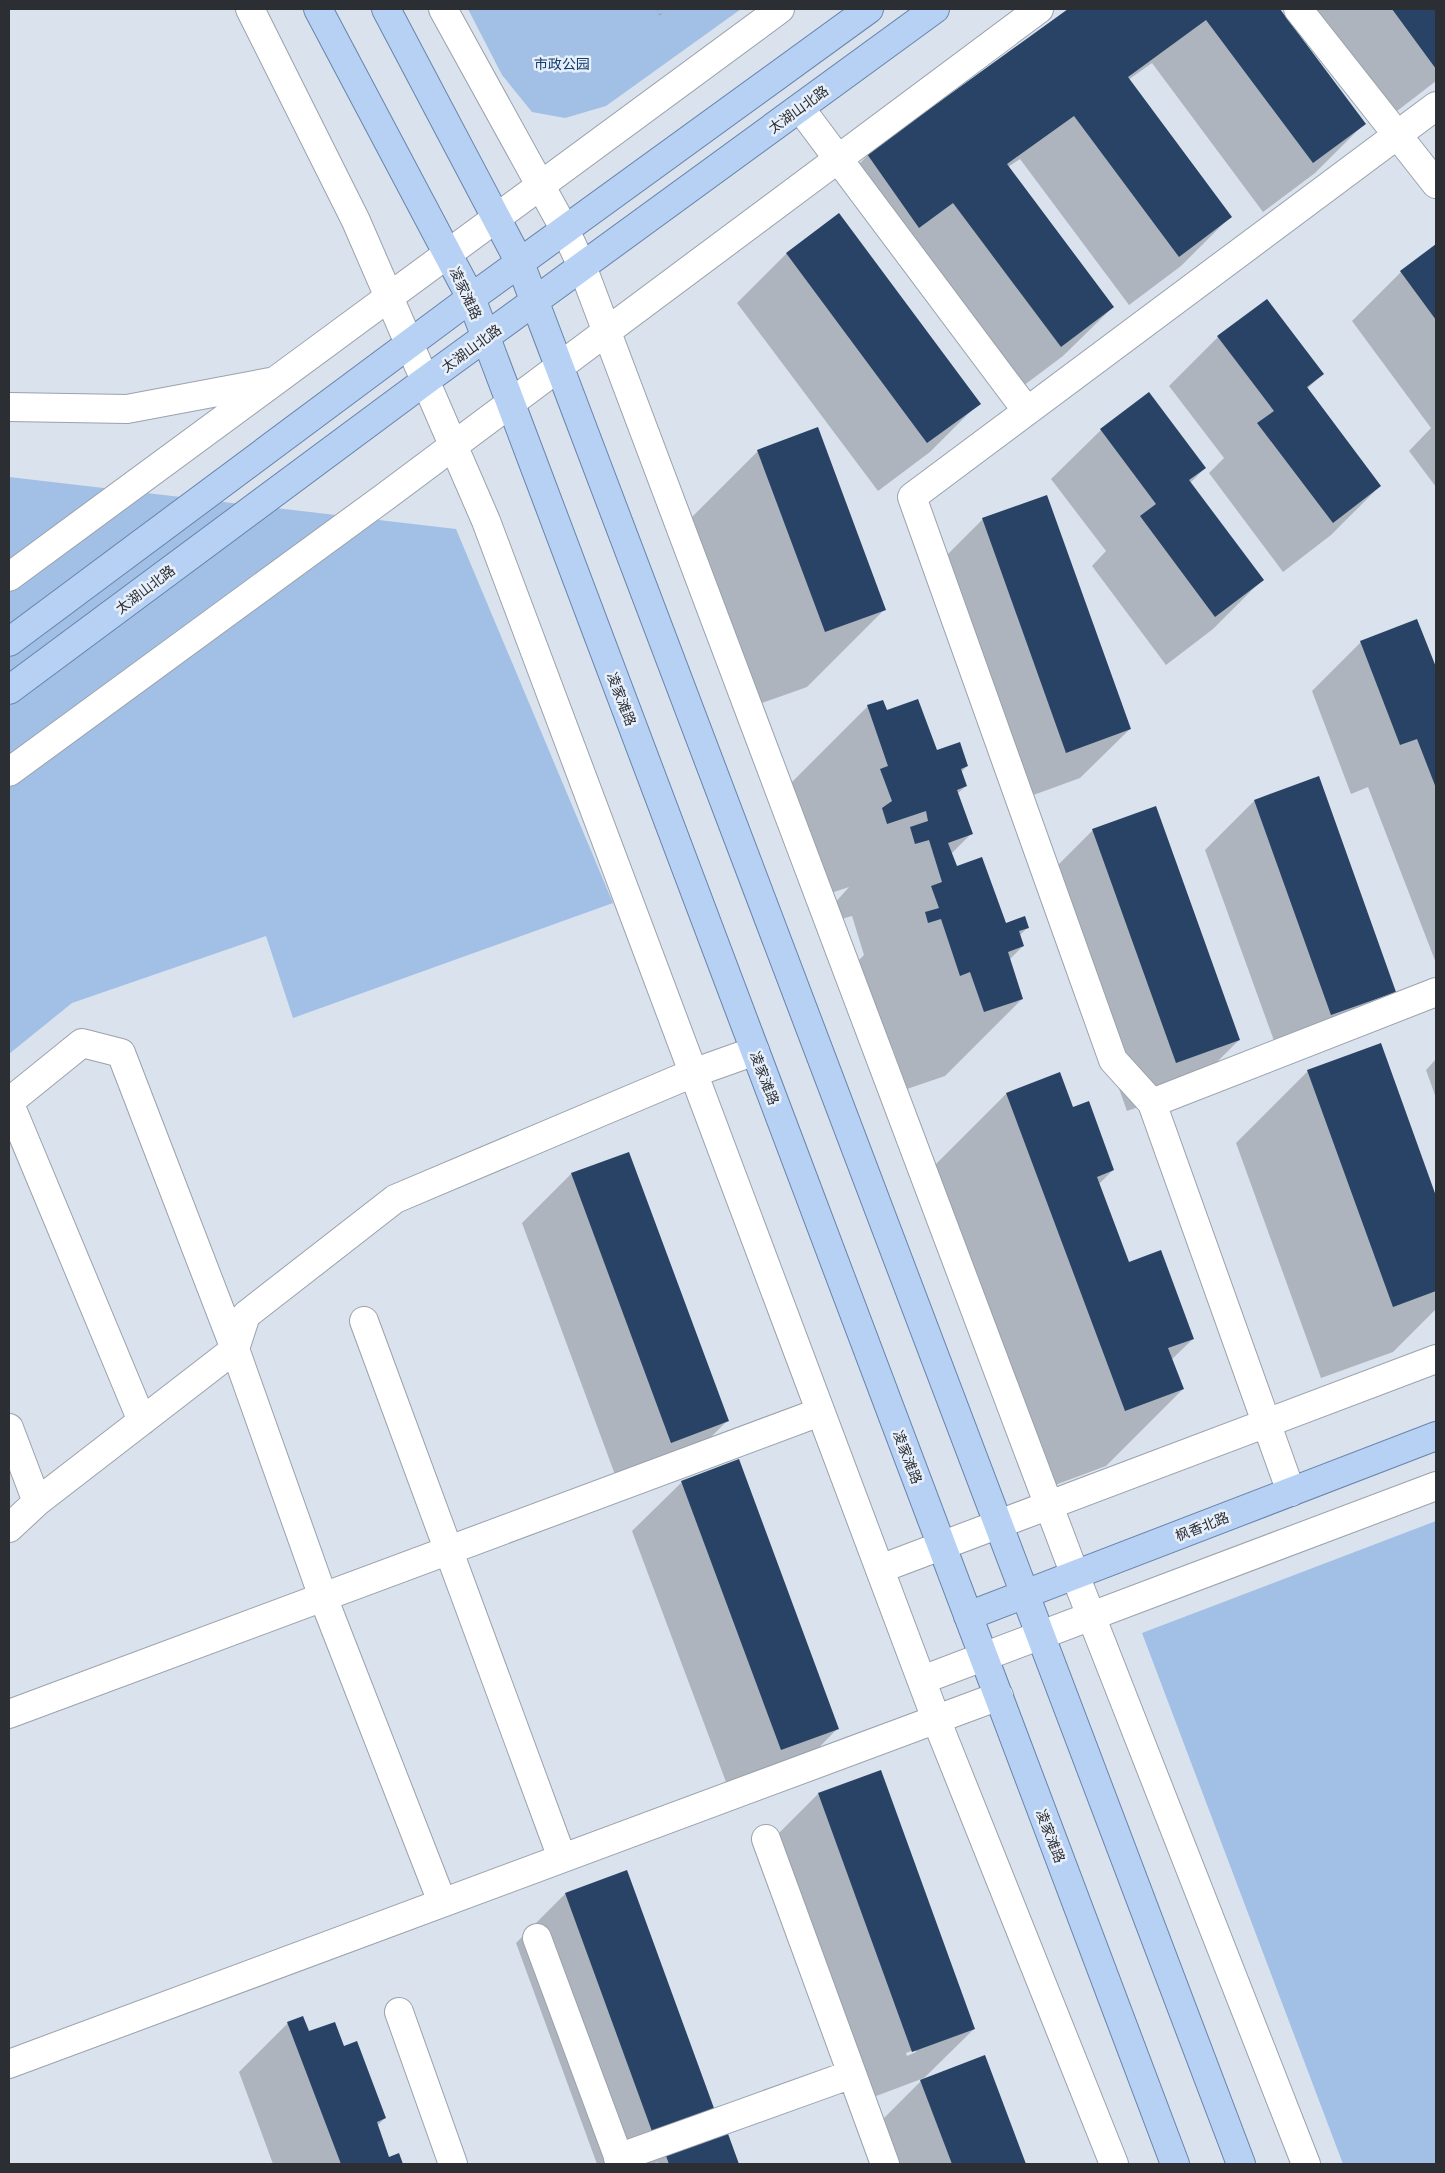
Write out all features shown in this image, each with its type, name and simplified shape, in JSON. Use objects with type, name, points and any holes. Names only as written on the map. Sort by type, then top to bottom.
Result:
[{"type":"main road","name":"凌家滩路","points":[[318,9],[471,298],[1175,2164]]},
{"type":"main road","points":[[386,9],[520,263],[1241,2164]]},
{"type":"main road","points":[[9,642],[471,298],[868,9]]},
{"type":"main road","name":"太湖山北路","points":[[9,690],[424,381],[935,9]]},
{"type":"main road","name":"枫香北路","points":[[968,1616],[1436,1436]]},
{"type":"street","points":[[250,9],[356,221],[486,521],[936,1719],[1114,2164]]},
{"type":"street","points":[[444,9],[565,230],[582,266],[1091,1616],[1306,2164]]},
{"type":"street","points":[[9,577],[780,9]]},
{"type":"street","points":[[9,772],[453,446],[1039,9]]},
{"type":"street","points":[[1298,9],[1436,184]]},
{"type":"street","points":[[1291,1492],[1152,1103],[1113,1060],[912,497],[1436,106]]},
{"type":"street","points":[[800,108],[1027,411]]},
{"type":"street","points":[[9,407],[127,409],[276,380]]},
{"type":"street","points":[[1152,1103],[1436,992]]},
{"type":"street","points":[[142,1421],[9,1102],[82,1043],[121,1053],[235,1349],[323,1597],[442,1902]]},
{"type":"street","points":[[9,1528],[37,1502],[235,1349],[246,1315],[395,1199],[693,1073],[755,1051]]},
{"type":"street","points":[[364,1321],[562,1858]]},
{"type":"street","points":[[880,1569],[1436,1359]]},
{"type":"street","points":[[9,1714],[820,1412]]},
{"type":"street","points":[[9,1428],[37,1502]]},
{"type":"street","points":[[922,1680],[1436,1486]]},
{"type":"street","points":[[9,2064],[999,1696]]},
{"type":"street","points":[[766,1839],[884,2164]]},
{"type":"street","points":[[537,1938],[620,2161],[852,2074]]},
{"type":"street","points":[[398,2012],[453,2164]]},
{"type":"path","points":[[658,9],[661,17]]},
{"type":"green space","name":"市政公园","points":[[468,9],[741,9],[606,106],[565,118],[532,112],[502,75]]},
{"type":"green space","points":[[9,477],[456,529],[613,903],[293,1018],[266,936],[72,1003],[9,1054]]},
{"type":"green space","points":[[1436,1521],[1436,2164],[1343,2164],[1142,1633]]},
{"type":"building","points":[[1068,9],[1280,9],[1366,124],[1313,163],[1206,20],[1128,77],[1232,217],[1179,257],[1074,116],[1007,164],[1114,307],[1061,347],[953,203],[919,228],[867,154]]},
{"type":"building","points":[[1392,9],[1436,9],[1436,69]]},
{"type":"building","points":[[839,213],[981,404],[927,443],[786,253]]},
{"type":"building","points":[[1436,244],[1436,320],[1400,271]]},
{"type":"building","points":[[1267,299],[1324,374],[1307,387],[1381,486],[1333,523],[1257,423],[1274,411],[1217,336]]},
{"type":"building","points":[[1149,392],[1206,468],[1189,480],[1264,580],[1215,617],[1140,516],[1156,504],[1100,429]]},
{"type":"building","points":[[818,427],[886,610],[825,632],[757,450]]},
{"type":"building","points":[[1047,495],[1131,729],[1066,753],[982,518]]},
{"type":"building","points":[[1417,619],[1436,667],[1436,788],[1417,739],[1400,745],[1360,641]]},
{"type":"building","points":[[918,699],[937,750],[960,742],[968,766],[961,769],[967,786],[957,790],[973,834],[948,843],[957,866],[982,857],[1006,923],[1025,916],[1029,928],[1019,931],[1024,946],[1008,952],[1023,999],[984,1012],[970,972],[960,976],[941,919],[928,923],[925,912],[939,908],[931,886],[942,882],[929,840],[915,844],[910,827],[928,821],[926,811],[887,824],[882,808],[892,801],[880,769],[888,766],[867,705],[883,700],[887,710]]},
{"type":"building","points":[[1319,776],[1396,992],[1331,1015],[1254,800]]},
{"type":"building","points":[[1156,806],[1240,1040],[1176,1063],[1092,829]]},
{"type":"building","points":[[1381,1043],[1436,1196],[1436,1291],[1393,1307],[1307,1070]]},
{"type":"building","points":[[1060,1072],[1073,1107],[1089,1101],[1114,1170],[1097,1177],[1129,1262],[1161,1250],[1194,1339],[1168,1348],[1184,1389],[1125,1411],[1006,1093]]},
{"type":"building","points":[[629,1152],[729,1421],[671,1443],[571,1173]]},
{"type":"building","points":[[739,1459],[839,1729],[781,1750],[681,1481]]},
{"type":"building","points":[[881,1770],[975,2029],[912,2052],[818,1793]]},
{"type":"building","points":[[627,1870],[715,2111],[653,2134],[565,1893]]},
{"type":"building","points":[[303,2016],[309,2031],[335,2022],[344,2046],[357,2041],[386,2118],[377,2122],[389,2157],[399,2153],[403,2164],[341,2164],[287,2022]]},
{"type":"building","points":[[985,2055],[1026,2164],[952,2164],[920,2080]]},
{"type":"building","points":[[727,2131],[739,2164],[669,2164],[665,2153]]}]
